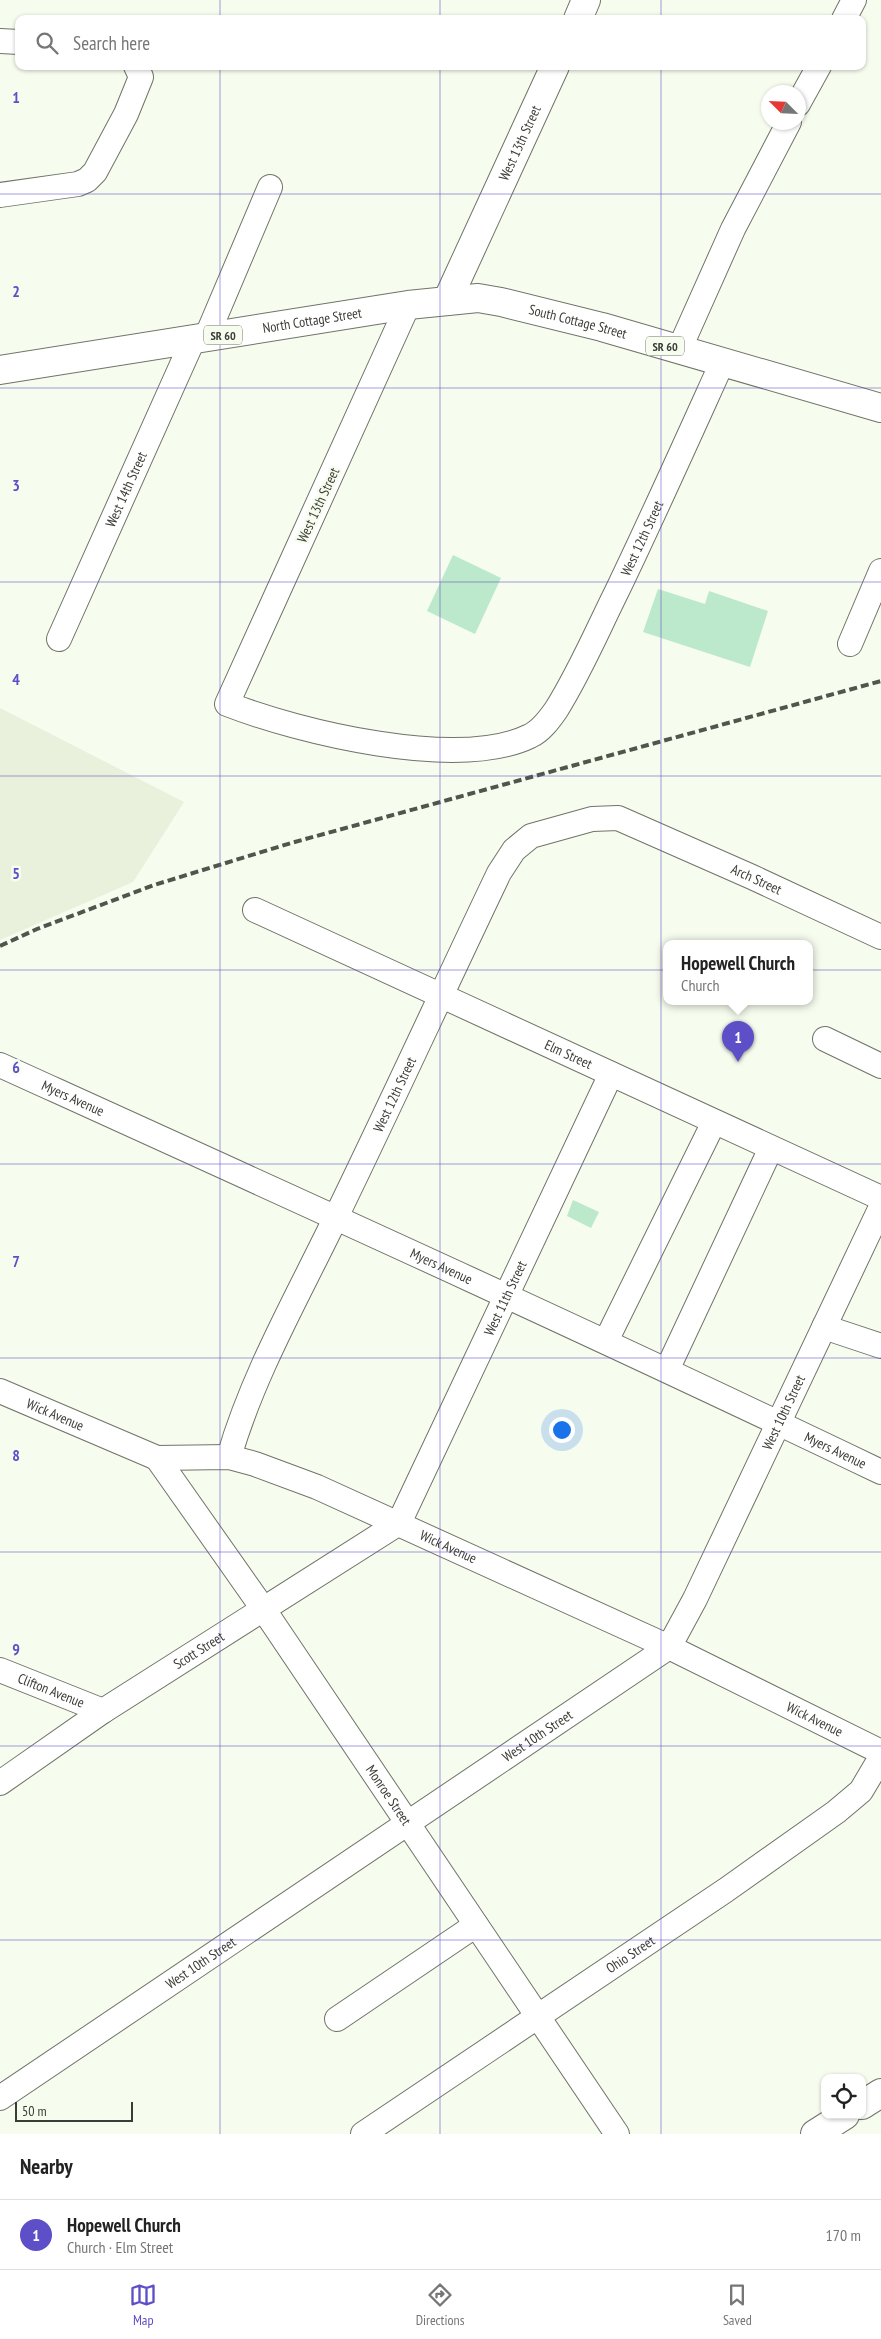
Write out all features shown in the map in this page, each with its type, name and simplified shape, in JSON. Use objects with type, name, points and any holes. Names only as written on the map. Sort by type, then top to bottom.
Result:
[{"type":"main road","points":[[580,15],[586,0]]},
{"type":"main road","name":"West 13th Street","points":[[447,301],[554,70]]},
{"type":"main road","name":"South Cottage Street","points":[[447,301],[478,298],[501,302],[602,327],[881,408]]},
{"type":"main road","name":"North Cottage Street","points":[[0,370],[408,305],[447,301]]},
{"type":"main road","points":[[866,2102],[881,2093]]},
{"type":"main road","points":[[815,2134],[839,2119]]},
{"type":"street","points":[[846,15],[854,0]]},
{"type":"street","points":[[0,41],[15,42]]},
{"type":"street","points":[[0,195],[78,184],[91,176],[126,114],[141,77],[138,70]]},
{"type":"street","points":[[806,90],[817,70]]},
{"type":"street","points":[[678,350],[733,229],[785,130]]},
{"type":"street","name":"West 14th Street","points":[[59,639],[270,187]]},
{"type":"street","name":"West 13th Street","points":[[227,704],[408,305]]},
{"type":"street","name":"West 12th Street","points":[[227,704],[251,714],[342,736],[444,750],[483,748],[530,736],[544,725],[555,711],[651,519],[722,363]]},
{"type":"street","points":[[850,644],[881,571]]},
{"type":"street","name":"West 12th Street","points":[[229,1457],[248,1402],[294,1300],[335,1219],[499,873],[508,858],[522,842],[544,831],[592,819],[612,817],[632,822]]},
{"type":"street","name":"Arch Street","points":[[632,822],[879,931]]},
{"type":"street","name":"Elm Street","points":[[255,910],[881,1198]]},
{"type":"street","points":[[826,1039],[881,1066]]},
{"type":"street","name":"Myers Avenue","points":[[0,1065],[335,1219],[508,1295],[881,1472]]},
{"type":"street","name":"West 11th Street","points":[[399,1523],[611,1074]]},
{"type":"street","points":[[606,1341],[714,1122]]},
{"type":"street","points":[[668,1370],[771,1148]]},
{"type":"street","name":"West 10th Street","points":[[0,2098],[669,1647],[695,1600],[881,1207]]},
{"type":"street","points":[[824,1327],[881,1346]]},
{"type":"street","name":"Wick Avenue","points":[[0,1391],[157,1458],[229,1457],[284,1474],[399,1523],[669,1647],[881,1752]]},
{"type":"street","name":"Monroe Street","points":[[157,1458],[264,1610],[618,2134]]},
{"type":"street","name":"Scott Street","points":[[0,1783],[103,1711],[399,1523]]},
{"type":"street","name":"Clifton Avenue","points":[[0,1670],[103,1711]]},
{"type":"street","name":"Ohio Street","points":[[364,2134],[537,2015],[726,1890],[836,1812],[861,1791],[881,1757]]},
{"type":"street","points":[[337,2019],[476,1925]]},
{"type":"shaded area","points":[[0,708],[184,802],[133,882],[0,940]]},
{"type":"building","points":[[453,555],[501,578],[475,634],[427,611]]},
{"type":"building","points":[[658,589],[705,604],[709,591],[768,611],[750,667],[643,632]]},
{"type":"building","points":[[573,1200],[599,1212],[591,1228],[567,1216]]},
{"type":"railway","points":[[0,946],[37,929],[154,885],[291,843],[881,681]]},
{"type":"place","name":"Hopewell Church","points":[[738,1062]]}]
